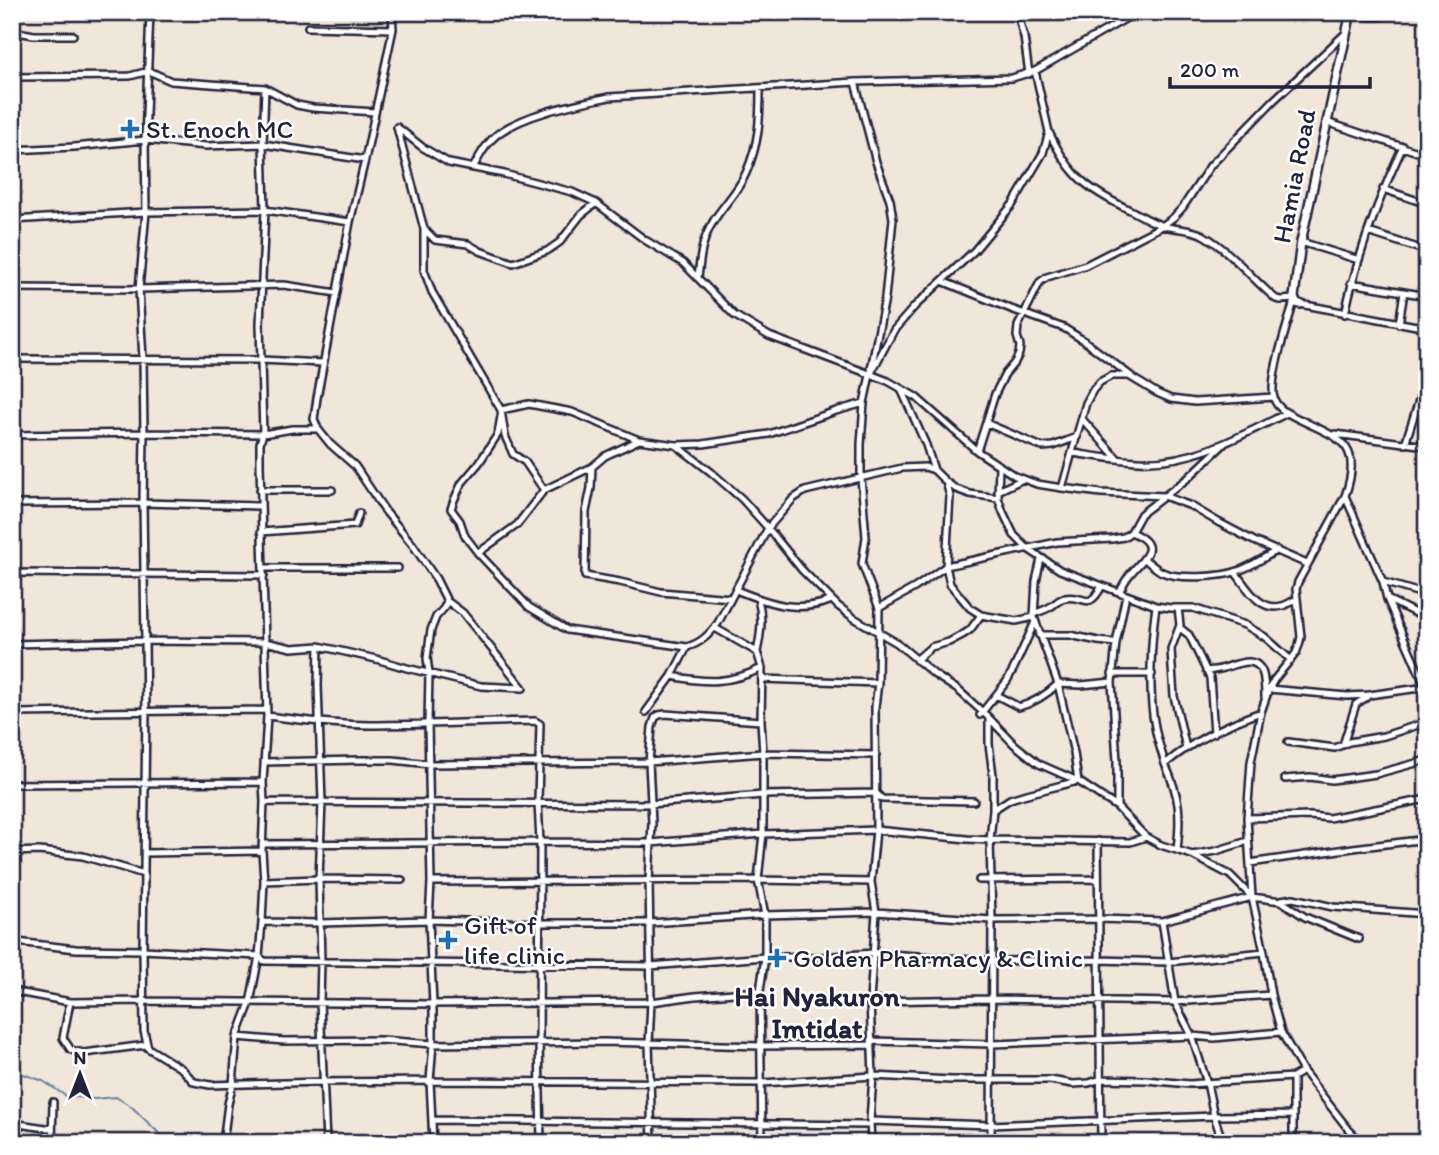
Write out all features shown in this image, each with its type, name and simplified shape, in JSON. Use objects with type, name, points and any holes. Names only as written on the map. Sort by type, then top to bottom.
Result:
[{"type":"street","points":[[150,12],[145,140],[146,212],[139,289],[144,433],[146,711],[142,950],[146,1045],[197,1083],[233,1084],[430,1081],[762,1083],[873,1076],[951,1080],[1050,1080],[1073,1084],[1101,1079],[1189,1084],[1293,1077],[1303,1071]]},
{"type":"street","points":[[12,644],[144,641],[265,642],[292,648],[320,646],[481,686],[523,688],[463,613],[447,601],[413,545],[385,511],[355,466],[330,444],[314,419],[350,222],[366,160],[393,29],[391,12]]},
{"type":"street","points":[[1119,12],[1078,16],[1018,15],[1049,132],[1067,167],[1107,199],[1162,226],[1201,234],[1227,253],[1276,299],[1427,328]]},
{"type":"street","points":[[474,168],[481,153],[500,132],[526,119],[580,103],[609,97],[855,82],[1012,78],[1032,72],[1137,12]]},
{"type":"street","points":[[1353,12],[1375,17],[1394,12]]},
{"type":"street","name":"Hamia Road","points":[[1296,301],[1301,242],[1353,12]]},
{"type":"street","points":[[308,27],[393,29]]},
{"type":"street","points":[[12,31],[34,35],[73,35]]},
{"type":"street","points":[[977,451],[1000,384],[1019,354],[1017,330],[1040,282],[1086,265],[1162,226],[1174,217],[1210,166],[1274,100],[1347,32]]},
{"type":"street","points":[[12,77],[130,76],[149,71],[171,81],[265,88],[297,104],[313,108],[375,112]]},
{"type":"street","points":[[855,82],[876,162],[890,200],[892,219],[885,298],[862,422],[861,478],[866,537],[862,564],[879,608],[875,707],[876,830],[871,882],[876,912],[870,1001],[873,1076],[871,1143]]},
{"type":"street","points":[[223,1143],[233,1084],[237,1037],[250,1003],[259,956],[264,881],[263,782],[267,713],[260,443],[263,434],[261,287],[265,211],[265,88]]},
{"type":"street","points":[[698,278],[706,234],[714,219],[736,192],[755,147],[760,128],[760,89]]},
{"type":"street","points":[[1326,122],[1427,155]]},
{"type":"street","points":[[544,490],[525,462],[513,454],[505,436],[501,410],[432,292],[424,270],[424,229],[397,127],[422,147],[449,163],[572,192],[596,202],[645,240],[683,263],[734,315],[769,337],[888,381],[916,397],[977,451],[1015,476],[1037,484],[1062,488],[1164,496],[1191,506],[1218,522],[1307,564]]},
{"type":"street","points":[[870,375],[894,330],[915,306],[974,250],[1013,204],[1043,153],[1049,132]]},
{"type":"street","points":[[12,150],[145,140],[206,146],[263,144],[366,160]]},
{"type":"street","points":[[1345,314],[1351,283],[1368,232],[1383,189],[1403,146]]},
{"type":"street","points":[[1383,189],[1427,204]]},
{"type":"street","points":[[424,229],[435,240],[468,244],[513,262],[547,251],[560,242],[596,202]]},
{"type":"street","points":[[12,220],[146,212],[265,211],[350,222]]},
{"type":"street","points":[[1368,232],[1427,251]]},
{"type":"street","points":[[1301,242],[1359,260]]},
{"type":"street","points":[[942,281],[1075,334],[1136,380],[1171,399],[1195,402],[1274,397]]},
{"type":"street","points":[[1351,283],[1426,294]]},
{"type":"street","points":[[12,288],[139,289],[284,285],[337,293]]},
{"type":"street","points":[[1399,324],[1404,292]]},
{"type":"street","points":[[1296,301],[1272,379],[1274,400],[1282,410],[1332,434],[1342,442],[1350,457],[1351,480],[1298,582],[1301,637],[1296,653],[1274,680],[1261,712],[1251,762],[1247,818],[1252,897],[1281,1032],[1303,1071],[1362,1143]]},
{"type":"street","points":[[12,359],[261,360],[323,363]]},
{"type":"street","points":[[1062,488],[1082,419],[1090,397],[1100,382],[1111,376],[1121,375],[1136,380]]},
{"type":"street","points":[[1405,444],[1421,394],[1427,388]]},
{"type":"street","points":[[901,389],[926,444],[934,470]]},
{"type":"street","points":[[501,410],[529,404],[572,412],[639,440],[676,445],[702,444],[769,433],[864,403]]},
{"type":"street","points":[[501,410],[498,434],[462,484],[451,509],[460,520],[465,536],[478,553],[529,607],[567,631],[687,647],[696,645],[715,628],[768,528],[793,499],[805,491],[914,467],[934,470],[956,489],[970,494],[998,494],[1023,479]]},
{"type":"street","points":[[1073,453],[1140,461],[1173,459],[1224,444],[1287,413]]},
{"type":"street","points":[[1082,419],[1117,458]]},
{"type":"street","points":[[986,423],[1042,447],[1077,437]]},
{"type":"street","points":[[12,435],[263,434],[292,429],[318,429]]},
{"type":"street","points":[[1332,434],[1427,446]]},
{"type":"street","points":[[478,553],[517,525],[544,490],[639,440]]},
{"type":"street","points":[[879,608],[946,566],[1057,542],[1124,537],[1131,532],[1141,514],[1188,478],[1224,444]]},
{"type":"street","points":[[676,445],[742,499],[802,570],[832,600],[846,612],[897,643],[958,690],[1039,764],[1078,781],[1117,807],[1146,838],[1192,855],[1230,875],[1252,897]]},
{"type":"street","points":[[999,465],[998,494],[1014,535],[1041,559],[1060,570],[1156,606],[1193,608],[1245,625],[1265,636],[1291,660]]},
{"type":"street","points":[[592,467],[592,488],[586,522],[585,576],[661,592],[731,598]]},
{"type":"street","points":[[946,482],[950,496],[946,566],[950,583],[971,608],[981,615],[1016,621],[1035,618],[1060,599],[1067,597],[1093,600],[1102,586]]},
{"type":"street","points":[[260,490],[332,490]]},
{"type":"street","points":[[1269,690],[1347,696],[1426,688],[1345,496]]},
{"type":"street","points":[[12,504],[260,506]]},
{"type":"street","points":[[261,532],[355,526],[359,513]]},
{"type":"street","points":[[1117,807],[1112,674],[1127,578],[1148,553],[1149,545],[1131,532]]},
{"type":"street","points":[[1144,559],[1163,572],[1177,576],[1214,575],[1236,572],[1277,551]]},
{"type":"street","points":[[1041,559],[1036,580],[1035,618],[1058,684],[1078,781]]},
{"type":"street","points":[[12,573],[398,568]]},
{"type":"street","points":[[1236,572],[1251,594],[1271,607],[1282,606],[1297,599]]},
{"type":"street","points":[[1383,582],[1427,595]]},
{"type":"street","points":[[736,590],[783,605],[802,607],[817,606],[832,600]]},
{"type":"street","points":[[758,598],[762,612],[757,652],[762,668],[763,753],[763,834],[758,880],[765,915],[765,957],[760,991],[762,1143]]},
{"type":"street","points":[[1387,599],[1427,619]]},
{"type":"street","points":[[433,1143],[430,1081],[433,1004],[429,920],[431,882],[427,658],[431,631],[436,617],[447,601]]},
{"type":"street","points":[[1156,606],[1152,674],[1155,728],[1165,764],[1176,789],[1180,827],[1177,850]]},
{"type":"street","points":[[1178,608],[1180,628],[1171,649],[1172,667],[1174,696],[1186,748]]},
{"type":"street","points":[[916,660],[931,646],[949,642],[970,630],[981,615]]},
{"type":"street","points":[[980,715],[1007,681],[1022,654],[1035,618]]},
{"type":"street","points":[[715,628],[757,652]]},
{"type":"street","points":[[1180,628],[1189,635],[1210,678],[1213,733]]},
{"type":"street","points":[[1040,635],[1070,635],[1116,643]]},
{"type":"street","points":[[320,646],[319,722],[323,802],[319,880],[320,1002],[326,1143]]},
{"type":"street","points":[[646,712],[672,676],[687,647]]},
{"type":"street","points":[[1206,671],[1241,662],[1259,666],[1263,672],[1265,700]]},
{"type":"street","points":[[672,676],[689,680],[726,681],[762,668]]},
{"type":"street","points":[[1112,674],[1152,674]]},
{"type":"street","points":[[762,679],[878,683]]},
{"type":"street","points":[[996,695],[1019,707],[1037,700],[1058,684],[1112,682]]},
{"type":"street","points":[[1343,745],[1356,704],[1369,695]]},
{"type":"street","points":[[1165,764],[1213,733],[1261,712]]},
{"type":"street","points":[[12,713],[267,713],[319,722],[368,725],[539,722],[541,1143]]},
{"type":"street","points":[[652,1143],[649,1081],[649,881],[652,823],[649,762],[652,727],[655,718],[664,714],[761,721]]},
{"type":"street","points":[[989,719],[993,775],[990,840],[990,1143]]},
{"type":"street","points":[[1288,742],[1335,748],[1427,722]]},
{"type":"street","points":[[264,762],[649,762],[763,753],[876,755]]},
{"type":"street","points":[[1286,779],[1310,777],[1332,780],[1376,774],[1427,760]]},
{"type":"street","points":[[993,810],[1010,799],[1078,781]]},
{"type":"street","points":[[12,784],[263,782]]},
{"type":"street","points":[[264,802],[650,804],[763,795],[876,793],[882,799],[974,801]]},
{"type":"street","points":[[1247,818],[1329,818],[1427,799]]},
{"type":"street","points":[[145,853],[320,844],[650,843],[763,834],[876,830],[990,840],[1130,842],[1146,838]]},
{"type":"street","points":[[1250,863],[1427,839]]},
{"type":"street","points":[[1098,841],[1101,1143]]},
{"type":"street","points":[[1192,855],[1248,841]]},
{"type":"street","points":[[12,852],[39,851],[83,856],[144,874]]},
{"type":"street","points":[[979,880],[1098,879]]},
{"type":"street","points":[[264,881],[402,880]]},
{"type":"street","points":[[431,882],[871,882]]},
{"type":"street","points":[[262,922],[429,920],[650,923],[765,915],[876,912],[992,920],[1162,921],[1252,897],[1281,901],[1293,898],[1333,907],[1427,914]]},
{"type":"street","points":[[1281,901],[1305,917],[1359,939]]},
{"type":"street","points":[[1162,921],[1175,1002],[1192,1036],[1208,1083],[1214,1116],[1223,1143]]},
{"type":"street","points":[[17,942],[76,949],[259,956],[264,961],[370,964],[650,966],[765,957],[822,957],[873,953],[991,961],[1167,962],[1264,952]]},
{"type":"street","points":[[12,991],[70,1002],[433,1004],[651,1002],[760,991]]},
{"type":"street","points":[[870,1001],[990,999],[1175,1002],[1271,995]]},
{"type":"street","points":[[70,1002],[63,1038],[71,1050],[84,1054],[146,1045]]},
{"type":"street","points":[[237,1037],[284,1041],[381,1040],[433,1044],[539,1042],[761,1046],[992,1044],[1192,1036],[1214,1038],[1281,1032]]},
{"type":"street","points":[[1293,1077],[1293,1143]]},
{"type":"street","points":[[52,1143],[53,1102]]},
{"type":"street","points":[[433,1120],[991,1125],[1293,1115]]},
{"type":"street","points":[[12,1123],[52,1129]]},
{"type":"waterway","points":[[12,1070],[43,1081],[66,1096],[94,1099],[116,1097],[132,1107],[169,1143]]},
{"type":"place","name":"St. Enoch MC","points":[[130,129]]},
{"type":"place","name":"Gift of life clinic","points":[[448,940]]},
{"type":"place","name":"Golden Pharmacy & Clinic","points":[[777,958]]},
{"type":"district","name":"Hai Nyakuron Imtidat","points":[[817,1012]]}]
